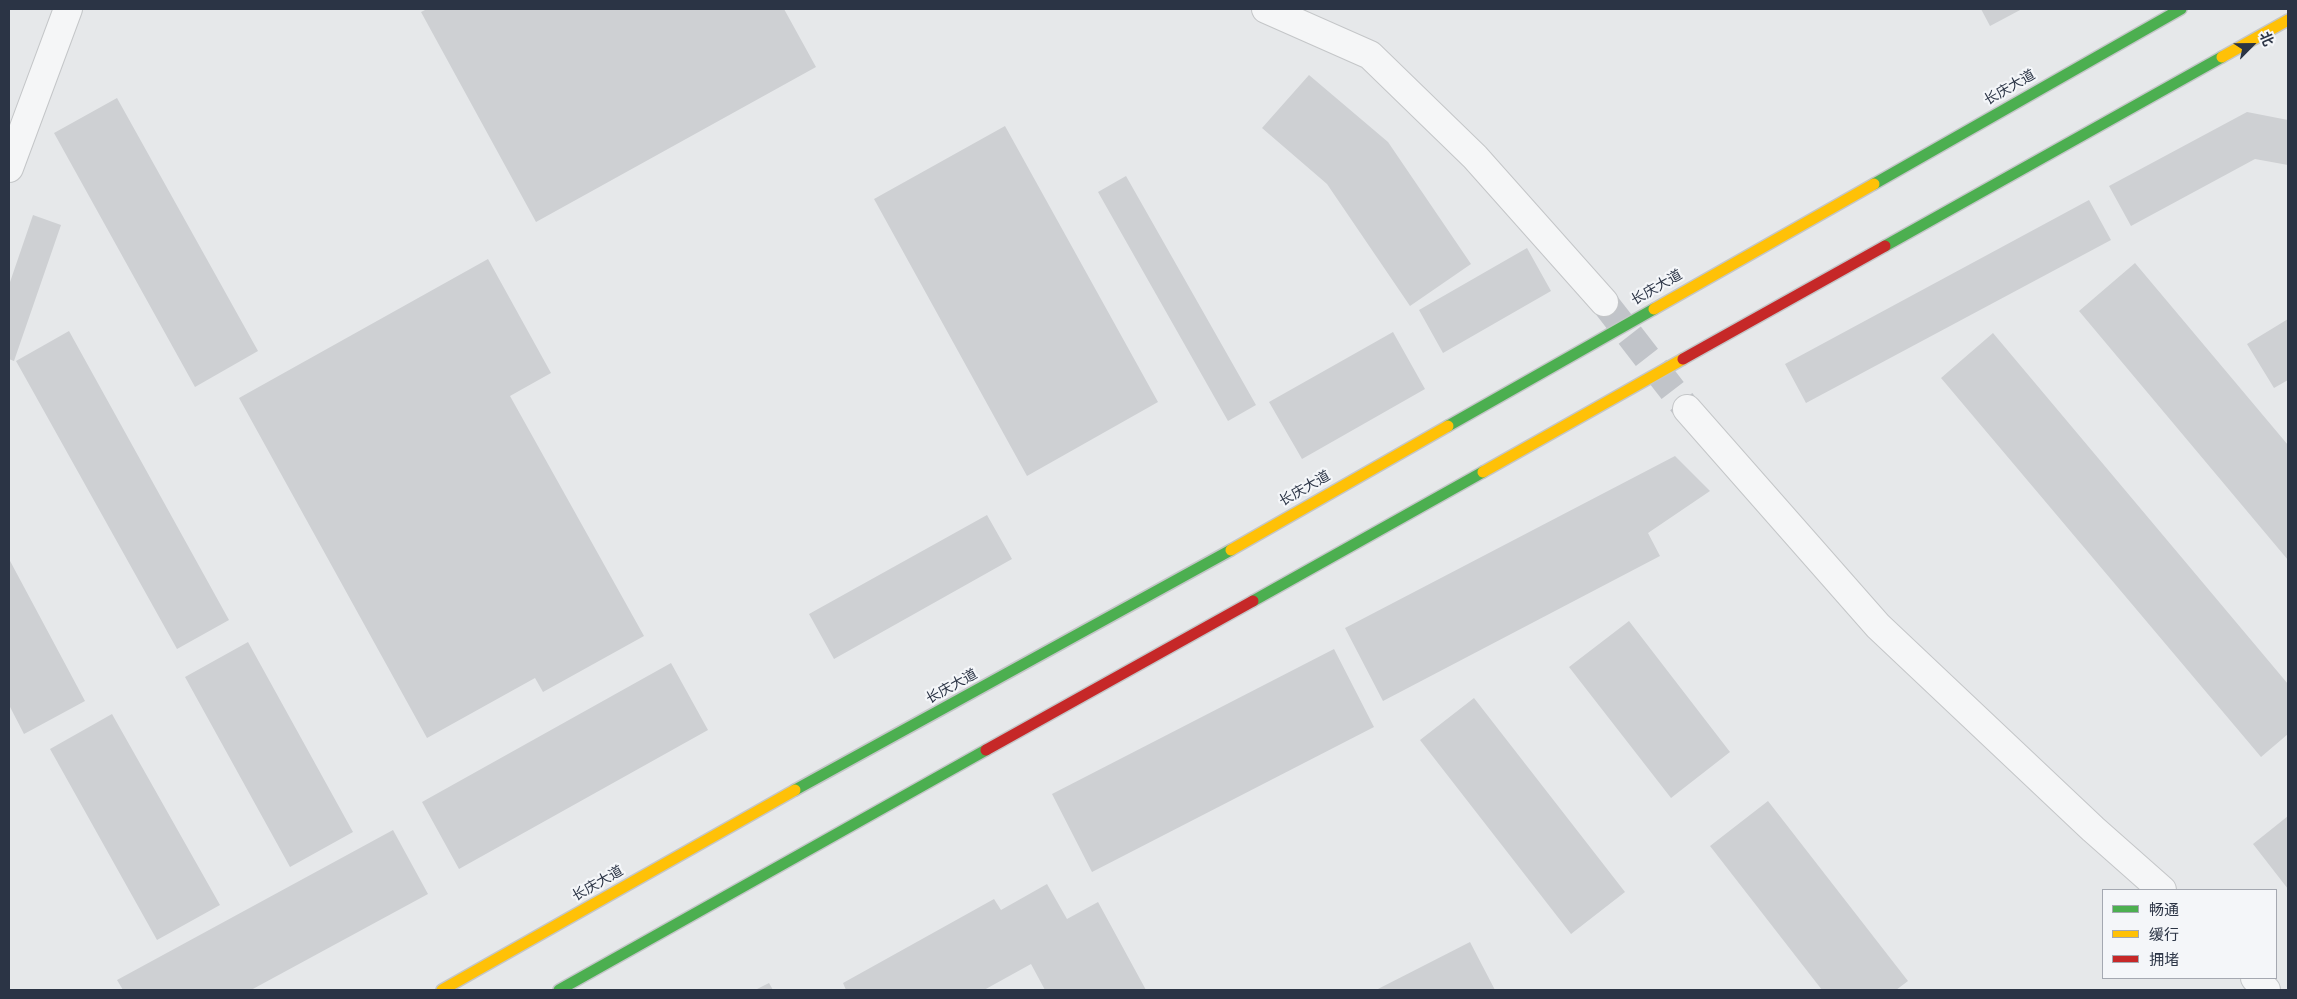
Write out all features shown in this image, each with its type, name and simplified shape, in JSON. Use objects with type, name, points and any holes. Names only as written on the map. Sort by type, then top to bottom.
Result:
[{"type":"main road","name":"长庆大道","points":[[442,990],[673,858],[1227,552],[2181,9]]},
{"type":"main road","points":[[559,990],[2288,20]]},
{"type":"street","points":[[9,168],[68,9]]},
{"type":"street","points":[[1266,9],[1370,56],[1475,157],[1604,302]]},
{"type":"street","points":[[1687,409],[1878,626],[2093,829],[2161,889]]},
{"type":"street","points":[[2256,979],[2266,990]]},
{"type":"building","points":[[427,9],[784,9],[816,67],[536,222],[421,12]]},
{"type":"building","points":[[1981,9],[2022,9],[1990,26]]},
{"type":"building","points":[[1309,75],[1388,142],[1471,264],[1410,306],[1327,184],[1262,128]]},
{"type":"building","points":[[117,98],[258,351],[195,387],[54,133]]},
{"type":"building","points":[[2247,112],[2288,120],[2288,165],[2255,159],[2131,226],[2109,186]]},
{"type":"building","points":[[1005,126],[1158,402],[1027,476],[874,199]]},
{"type":"building","points":[[1126,176],[1256,405],[1228,421],[1098,192]]},
{"type":"building","points":[[2089,200],[2111,240],[1806,403],[1785,364]]},
{"type":"building","points":[[33,215],[61,225],[14,361],[9,359],[9,285]]},
{"type":"building","points":[[1527,248],[1551,291],[1443,353],[1419,310]]},
{"type":"building","points":[[488,259],[551,373],[510,396],[644,636],[543,692],[535,678],[427,738],[239,398]]},
{"type":"building","points":[[2135,263],[2288,445],[2288,560],[2079,311]]},
{"type":"building","points":[[2288,319],[2288,380],[2274,388],[2247,344]]},
{"type":"building","points":[[69,331],[229,620],[177,649],[16,361]]},
{"type":"building","points":[[1393,332],[1425,389],[1302,459],[1269,402]]},
{"type":"building","points":[[1993,333],[2288,684],[2288,734],[2261,757],[1941,378]]},
{"type":"building","points":[[1675,456],[1710,491],[1648,533],[1660,556],[1383,701],[1345,628]]},
{"type":"building","points":[[987,515],[1012,559],[834,659],[809,614]]},
{"type":"building","points":[[9,559],[85,701],[24,734],[9,705]]},
{"type":"building","points":[[1629,621],[1730,752],[1671,798],[1569,667]]},
{"type":"building","points":[[248,642],[353,832],[290,867],[185,677]]},
{"type":"building","points":[[1334,649],[1374,727],[1092,872],[1052,794]]},
{"type":"building","points":[[671,663],[708,730],[459,869],[422,802]]},
{"type":"building","points":[[1474,698],[1625,892],[1571,934],[1420,740]]},
{"type":"building","points":[[112,714],[220,905],[157,940],[50,749]]},
{"type":"building","points":[[1768,801],[1908,981],[1896,990],[1822,990],[1710,846]]},
{"type":"building","points":[[2288,816],[2288,889],[2253,844]]},
{"type":"building","points":[[393,830],[428,894],[251,990],[123,990],[117,980]]},
{"type":"building","points":[[1047,884],[1067,919],[1098,902],[1146,990],[1045,990],[1031,964],[984,990],[846,990],[843,983],[994,899],[1001,910]]},
{"type":"building","points":[[1470,942],[1495,990],[1376,990]]},
{"type":"building","points":[[769,983],[773,990],[755,990]]},
{"type":"tunnel","points":[[1604,302],[1687,409]]},
{"type":"traffic: fast","points":[[1874,184],[2181,9]]},
{"type":"traffic: fast","points":[[1885,246],[2222,57]]},
{"type":"traffic: fast","points":[[1448,426],[1654,309]]},
{"type":"traffic: fast","points":[[1253,601],[1483,472]]},
{"type":"traffic: fast","points":[[795,790],[1231,550]]},
{"type":"traffic: fast","points":[[559,990],[986,750]]},
{"type":"traffic: slow","points":[[2222,57],[2288,20]]},
{"type":"traffic: slow","points":[[1654,309],[1874,184]]},
{"type":"traffic: slow","points":[[1483,472],[1683,359]]},
{"type":"traffic: slow","points":[[1231,550],[1448,426]]},
{"type":"traffic: slow","points":[[442,990],[795,790]]},
{"type":"traffic: jam","points":[[1683,359],[1885,246]]},
{"type":"traffic: jam","points":[[986,750],[1253,601]]}]
